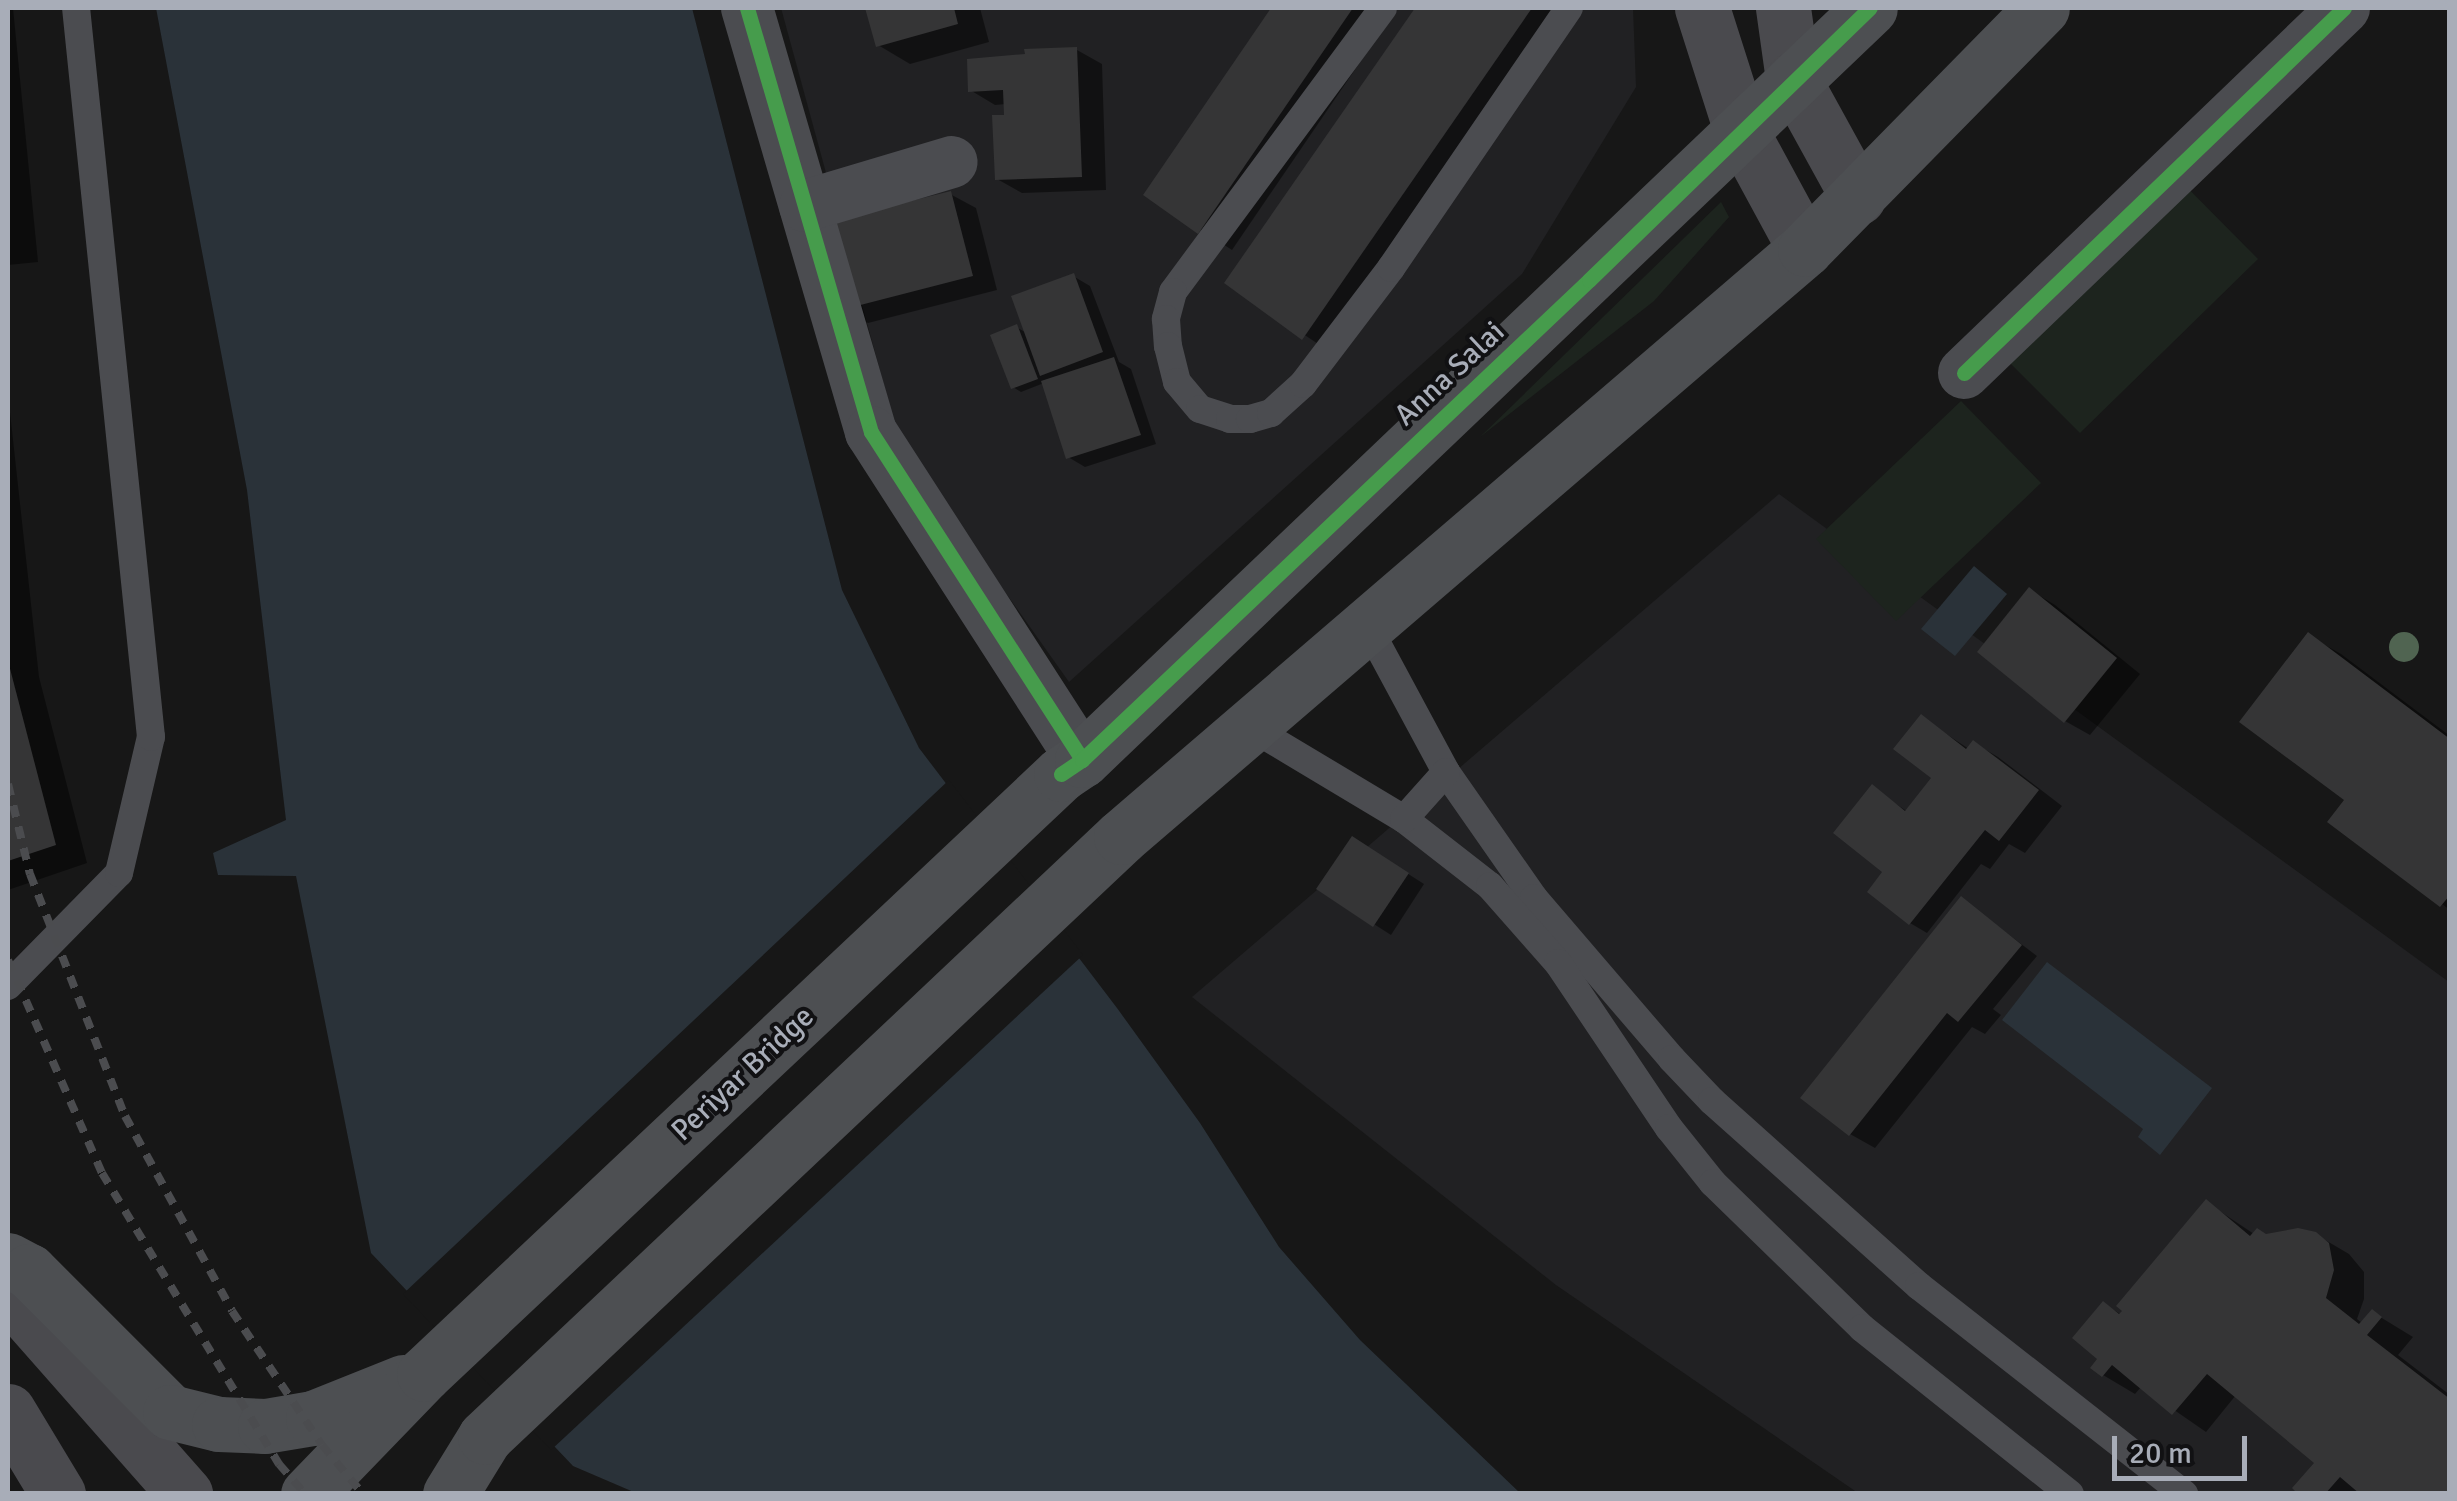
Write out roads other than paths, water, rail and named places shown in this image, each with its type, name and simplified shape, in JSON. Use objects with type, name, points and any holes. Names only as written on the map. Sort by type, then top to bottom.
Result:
[{"type":"main road","points":[[1702,8],[1742,134],[1805,249]]},
{"type":"main road","points":[[1783,8],[1794,79],[1858,197]]},
{"type":"main road","name":"Anna Salai","points":[[1071,767],[1742,134],[1870,8]]},
{"type":"main road","points":[[470,1470],[1121,837],[1805,249],[2042,8]]},
{"type":"main road","name":"Periyar Bridge","points":[[308,1494],[424,1374],[1071,767]]},
{"type":"main road","points":[[8,1260],[30,1271],[170,1412],[219,1424],[265,1426],[314,1418],[424,1374]]},
{"type":"main road","points":[[8,1293],[185,1494]]},
{"type":"main road","points":[[8,1410],[58,1494]]},
{"type":"street","points":[[747,8],[870,432],[1071,767]]},
{"type":"street","points":[[1964,373],[2344,8]]},
{"type":"street","points":[[805,206],[952,162]]},
{"type":"lane","points":[[8,986],[118,873],[151,738],[76,8]]},
{"type":"lane","points":[[1383,8],[1173,292],[1166,319],[1168,346],[1177,382],[1200,409],[1230,420],[1250,419],[1271,413],[1303,384],[1391,268],[1569,8]]},
{"type":"lane","points":[[1368,627],[1446,772],[1534,898],[1672,1059],[1712,1101],[1919,1286],[2184,1494]]},
{"type":"lane","points":[[1252,728],[1404,819],[1490,886],[1558,963],[1713,1183],[1862,1328],[2070,1494]]},
{"type":"lane","points":[[1404,819],[1446,772]]},
{"type":"lane","points":[[1644,1090],[1672,1059]]},
{"type":"railway","points":[[8,784],[30,874],[125,1116],[232,1311],[322,1445],[363,1494]]},
{"type":"railway","points":[[8,960],[102,1173],[279,1464],[305,1494]]}]
